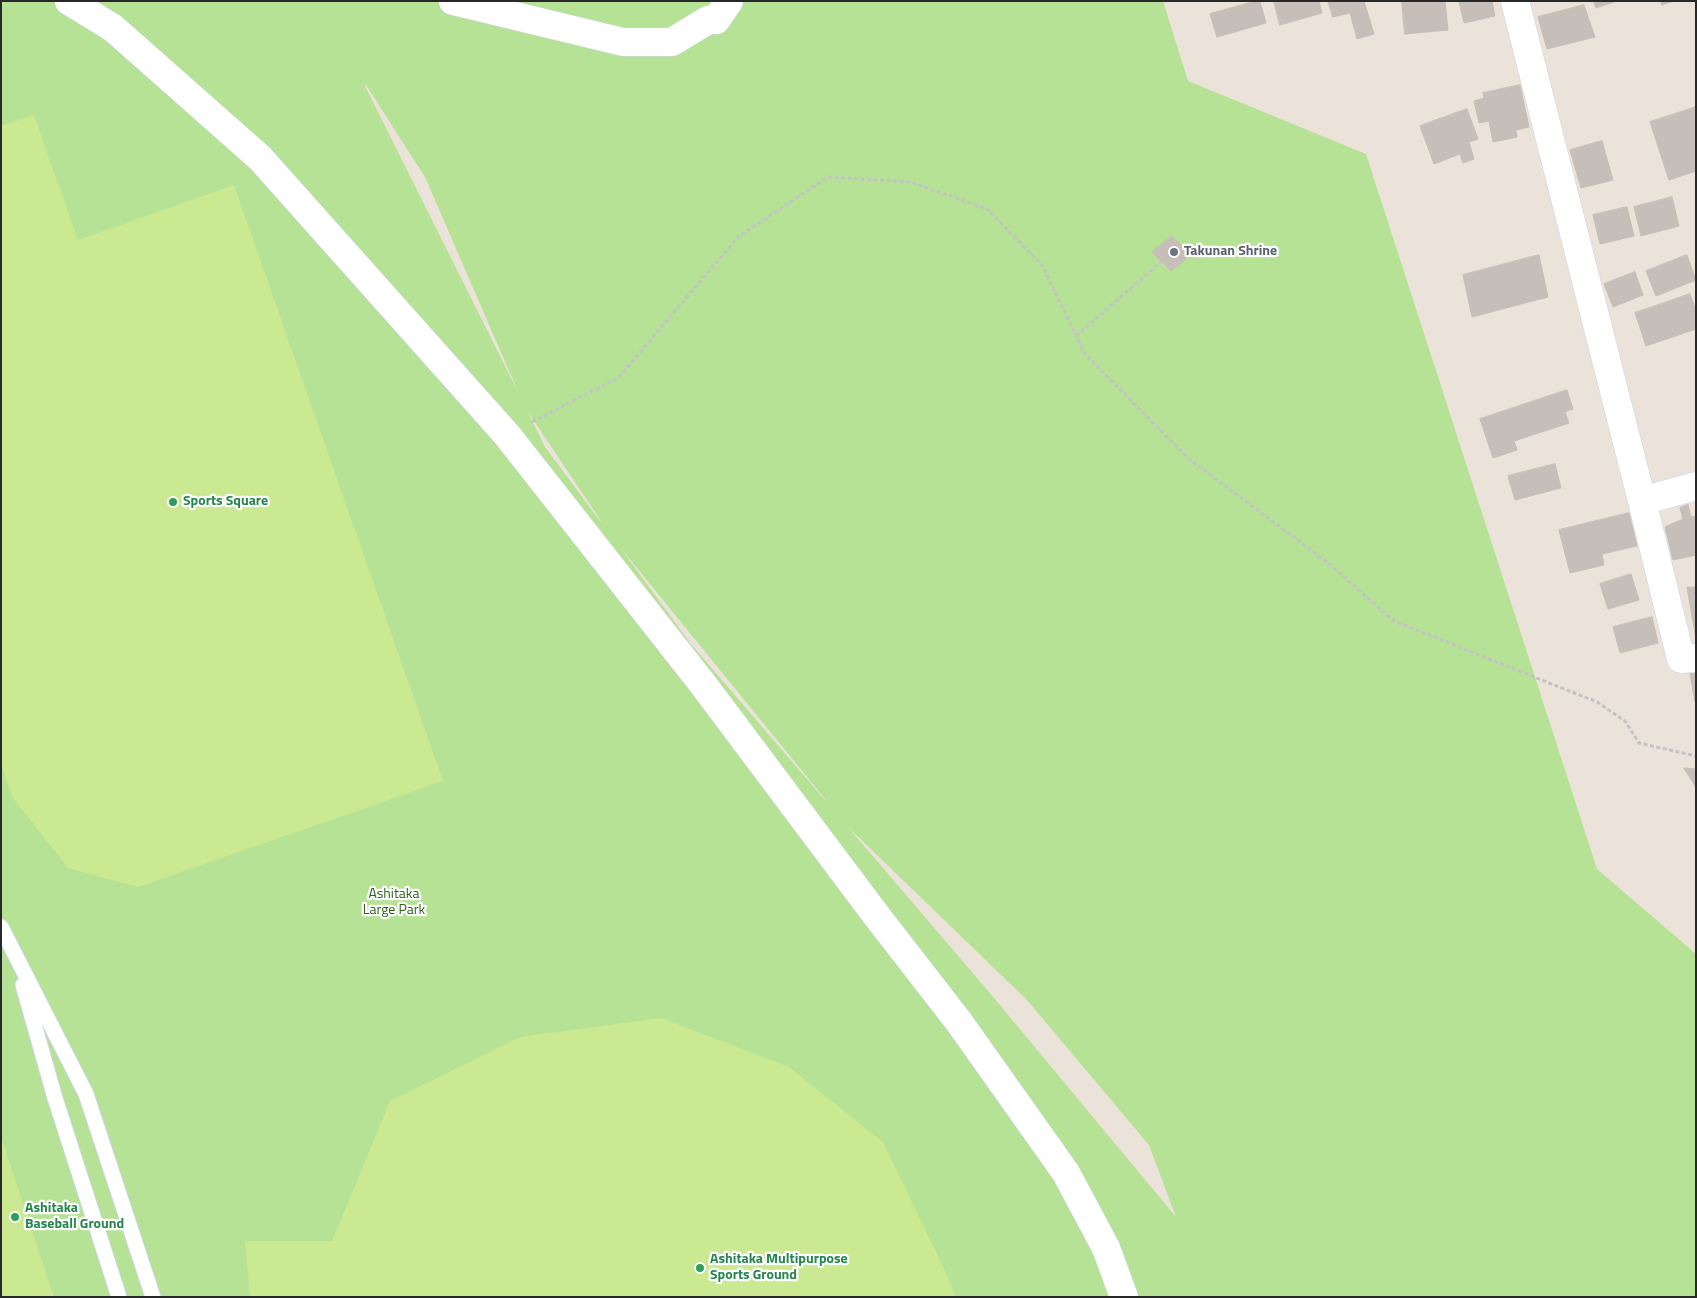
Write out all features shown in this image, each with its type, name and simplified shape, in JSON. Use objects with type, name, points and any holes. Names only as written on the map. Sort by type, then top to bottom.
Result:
[{"type":"street","points":[[69,1],[113,28],[260,158],[507,435],[702,683],[959,1022],[1066,1173],[1106,1248],[1124,1297]]},
{"type":"street","points":[[454,1],[624,42],[672,42],[708,20],[716,20],[729,1]]},
{"type":"street","points":[[1515,1],[1681,659],[1696,658]]},
{"type":"street","points":[[1642,501],[1696,486]]},
{"type":"lane","points":[[1,927],[86,1094],[153,1297]]},
{"type":"lane","points":[[14,954],[55,1098],[119,1297]]},
{"type":"path","points":[[507,435],[620,377],[738,237],[828,177],[912,182],[987,209],[1042,265],[1085,354],[1188,458],[1327,562],[1394,621],[1597,702],[1625,721],[1639,743],[1696,756]]},
{"type":"path","points":[[1076,336],[1161,262]]},
{"type":"green space","name":"Ashitaka Large Park","points":[[1,1],[1163,1],[1188,81],[1366,154],[1597,869],[1696,954],[1696,1297],[1,1297]],"holes":[[[365,86],[425,177],[519,394]],[[528,412],[601,521],[600,521],[545,447]],[[619,546],[825,800],[690,643]],[[847,826],[1027,1000],[1149,1145],[1176,1217],[989,992]]]},
{"type":"green space","name":"Sports Square","points":[[34,115],[78,240],[234,185],[443,781],[138,887],[68,868],[13,798],[1,764],[1,126]]},
{"type":"green space","points":[[661,1018],[789,1067],[883,1142],[949,1279],[955,1297],[250,1297],[245,1241],[332,1241],[390,1101],[520,1037]]},
{"type":"green space","name":"Ashitaka Baseball Ground","points":[[1,1137],[54,1297],[1,1297]]},
{"type":"building","points":[[1260,1],[1266,23],[1217,37],[1210,14]]},
{"type":"building","points":[[1274,1],[1319,1],[1322,13],[1280,25]]},
{"type":"building","points":[[1328,1],[1364,1],[1374,34],[1357,39],[1350,13],[1333,17]]},
{"type":"building","points":[[1402,1],[1445,1],[1448,30],[1405,34]]},
{"type":"building","points":[[1492,1],[1495,16],[1464,23],[1459,2]]},
{"type":"building","points":[[1594,1],[1617,1],[1596,8]]},
{"type":"building","points":[[1661,1],[1674,1],[1662,5]]},
{"type":"building","points":[[1584,5],[1595,37],[1547,49],[1538,17]]},
{"type":"building","points":[[1520,85],[1529,127],[1516,130],[1517,137],[1493,142],[1489,121],[1479,123],[1474,101],[1484,98],[1483,93]]},
{"type":"building","points":[[1696,107],[1696,171],[1669,180],[1650,122]]},
{"type":"building","points":[[1467,109],[1478,139],[1469,142],[1474,159],[1463,163],[1460,154],[1434,164],[1420,126]]},
{"type":"building","points":[[1602,141],[1613,180],[1581,188],[1570,150]]},
{"type":"building","points":[[1672,197],[1679,226],[1641,236],[1634,207]]},
{"type":"building","points":[[1627,207],[1634,236],[1600,244],[1593,215]]},
{"type":"building","points":[[1172,236],[1191,255],[1171,271],[1152,252]]},
{"type":"building","points":[[1539,255],[1548,297],[1472,317],[1463,275]]},
{"type":"building","points":[[1687,255],[1696,280],[1656,296],[1646,271]]},
{"type":"building","points":[[1635,272],[1643,295],[1613,307],[1604,284]]},
{"type":"building","points":[[1690,294],[1696,311],[1696,329],[1646,346],[1635,313]]},
{"type":"building","points":[[1567,390],[1573,409],[1565,412],[1569,423],[1514,441],[1517,450],[1493,458],[1480,419]]},
{"type":"building","points":[[1555,464],[1561,488],[1515,500],[1508,476]]},
{"type":"building","points":[[1688,505],[1691,517],[1696,516],[1696,555],[1673,560],[1665,527],[1683,519],[1680,508]]},
{"type":"building","points":[[1629,513],[1637,546],[1602,554],[1604,565],[1570,573],[1559,530]]},
{"type":"building","points":[[1631,574],[1639,600],[1608,609],[1600,584]]},
{"type":"building","points":[[1696,587],[1696,639],[1687,588]]},
{"type":"building","points":[[1652,617],[1658,643],[1620,653],[1613,627]]},
{"type":"building","points":[[1696,673],[1696,701],[1695,702],[1690,674]]},
{"type":"building","points":[[1684,768],[1696,769],[1696,787]]},
{"type":"place","name":"Takunan Shrine","points":[[1174,252]]},
{"type":"place","name":"Sports Square","points":[[173,502]]},
{"type":"place","name":"Ashitaka Baseball Ground","points":[[15,1217]]},
{"type":"place","name":"Ashitaka Multipurpose Sports Ground","points":[[700,1268]]}]
